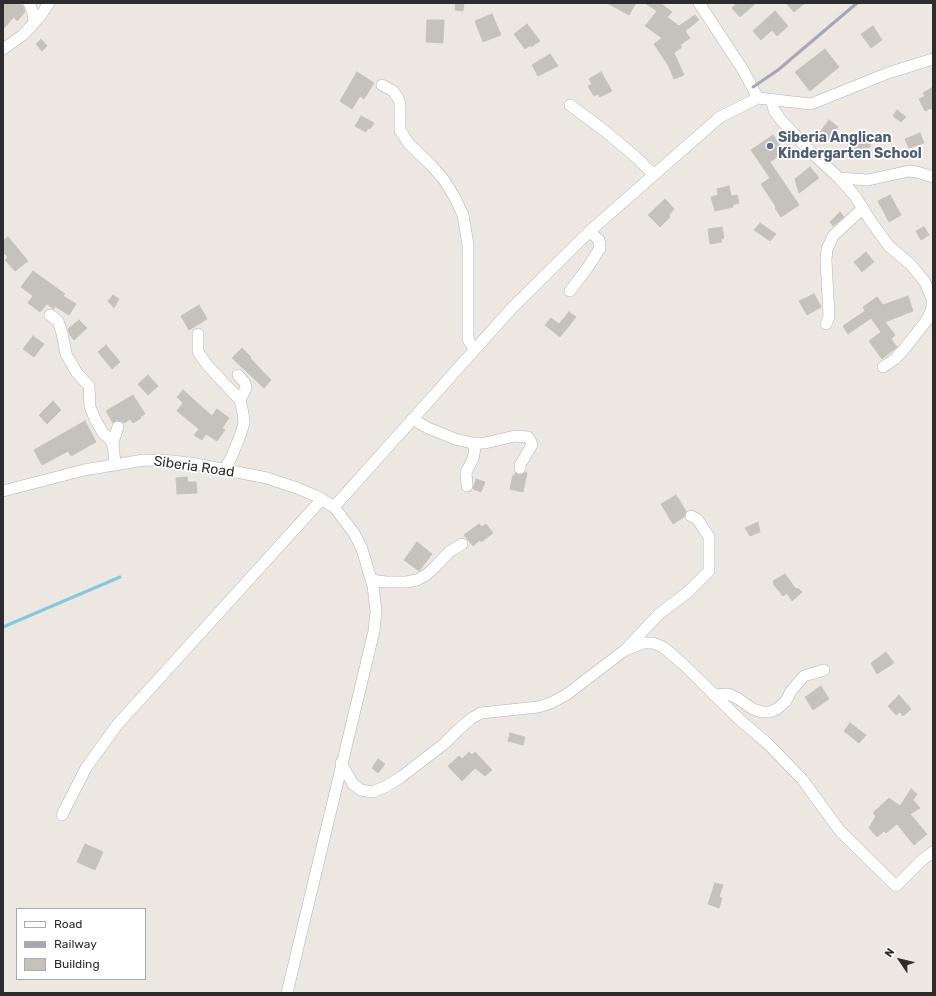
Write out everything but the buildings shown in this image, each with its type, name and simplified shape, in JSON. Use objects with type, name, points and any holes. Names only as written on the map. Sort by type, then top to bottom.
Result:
[{"type":"street","points":[[29,3],[33,13],[34,22]]},
{"type":"street","points":[[3,49],[23,35],[49,3]]},
{"type":"street","points":[[704,5],[758,98]]},
{"type":"street","points":[[334,507],[512,308],[590,232],[720,117],[758,98],[810,104],[888,73],[933,60]]},
{"type":"street","points":[[382,85],[393,91],[398,98],[400,104],[400,130],[409,144],[444,180],[463,215],[468,245],[468,339],[475,348]]},
{"type":"street","points":[[771,100],[774,110],[781,120],[811,152],[839,178],[855,196],[862,209],[888,246],[911,265],[925,282],[932,299],[932,308],[927,320],[895,359],[883,367]]},
{"type":"street","points":[[570,105],[605,131],[632,154],[654,176]]},
{"type":"street","points":[[839,178],[868,180],[909,171],[933,176]]},
{"type":"street","points":[[826,324],[829,317],[826,260],[828,249],[833,236],[862,209]]},
{"type":"street","points":[[570,291],[600,248],[599,240],[590,232]]},
{"type":"street","points":[[50,316],[58,321],[66,354],[77,373],[89,386],[90,407],[103,433],[110,440],[113,446],[115,464]]},
{"type":"street","points":[[198,334],[198,352],[208,366],[240,400],[244,423],[231,458],[224,470]]},
{"type":"street","points":[[238,375],[246,388],[240,400]]},
{"type":"street","points":[[412,419],[434,431],[455,439],[472,443],[485,443],[515,436],[528,437],[532,445],[520,465],[520,468]]},
{"type":"street","points":[[113,446],[118,427]]},
{"type":"street","points":[[467,486],[466,472],[473,459],[475,448],[472,443]]},
{"type":"street","name":"Siberia Road","points":[[3,491],[84,470],[115,464],[144,460],[173,461],[279,481],[297,488],[322,499],[334,507],[354,533],[362,549],[371,580],[376,611],[374,630],[287,993]]},
{"type":"street","points":[[62,815],[86,768],[117,724],[322,499]]},
{"type":"street","points":[[341,763],[353,784],[361,790],[372,792],[385,787],[444,744],[472,718],[481,714],[538,707],[551,703],[566,695],[625,650],[659,614],[688,592],[709,572],[709,537],[698,520],[691,516]]},
{"type":"street","points":[[371,580],[386,582],[406,582],[417,580],[435,567],[449,552],[462,544]]},
{"type":"street","points":[[625,650],[643,643],[653,643],[663,647],[683,664],[802,779],[840,831],[896,886],[922,860],[933,852]]},
{"type":"street","points":[[714,694],[728,694],[741,700],[753,709],[762,712],[770,712],[777,709],[786,701],[791,691],[804,676],[824,670]]},
{"type":"waterway","points":[[3,627],[120,577]]},
{"type":"railway","points":[[753,87],[778,70],[857,3]]},
{"type":"place","name":"Siberia Anglican Kindergarten School","points":[[770,146]]}]
